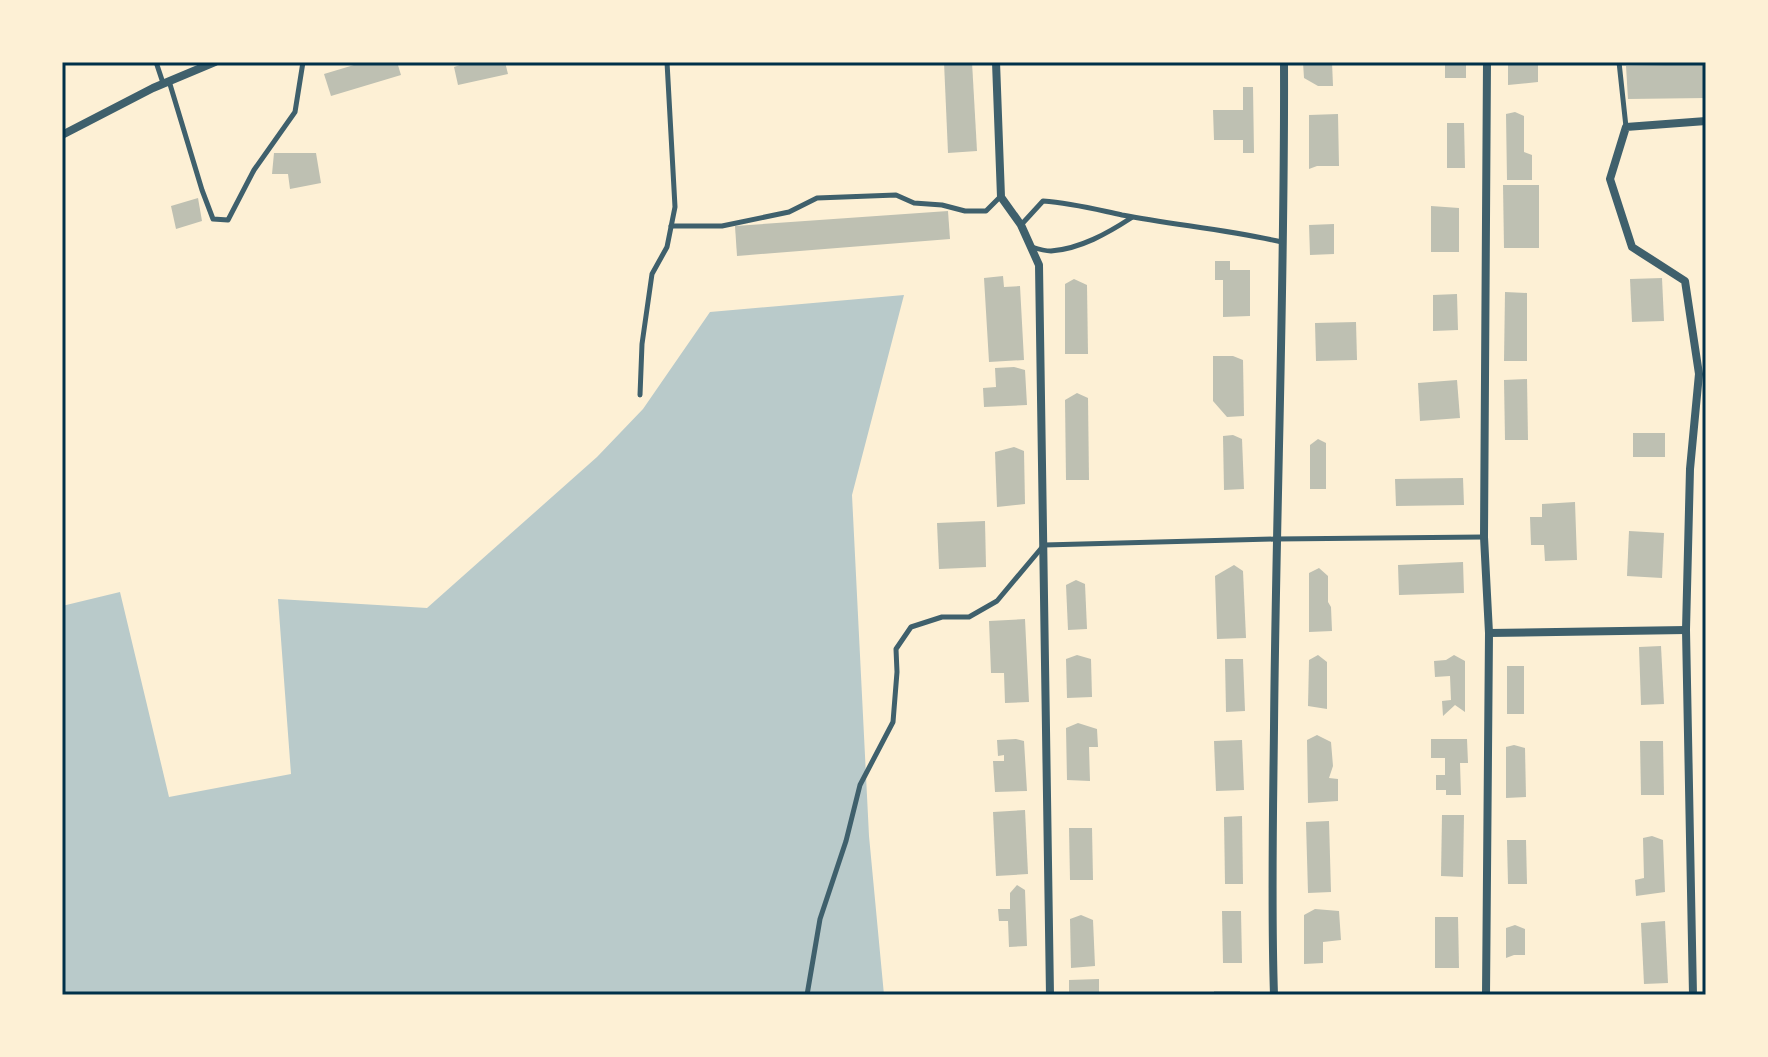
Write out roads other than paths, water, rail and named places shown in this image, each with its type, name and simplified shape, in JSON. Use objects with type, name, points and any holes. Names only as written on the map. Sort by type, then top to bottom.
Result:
[{"type":"street","points":[[62,135],[166,82],[215,62]]},
{"type":"street","points":[[996,62],[1001,197],[1021,225],[1039,265],[1050,995]]},
{"type":"street","points":[[1274,995],[1276,539],[1284,62]]},
{"type":"street","points":[[1486,995],[1489,633],[1484,537],[1487,62]]},
{"type":"street","points":[[1693,995],[1686,630],[1690,469],[1699,374],[1685,281],[1632,247],[1610,179],[1626,127],[1706,121]]},
{"type":"street","points":[[1489,633],[1686,630]]},
{"type":"lane","points":[[156,62],[166,82],[213,219],[228,220],[254,170],[295,112],[303,62]]},
{"type":"lane","points":[[640,395],[642,344],[652,274],[667,247],[675,207],[667,62]]},
{"type":"lane","points":[[1619,62],[1626,127]]},
{"type":"lane","points":[[671,226],[722,226],[789,212],[817,198],[896,195],[914,203],[986,211],[1001,197]]},
{"type":"lane","points":[[1021,225],[1043,201],[1071,203],[1283,242]]},
{"type":"lane","points":[[1032,247],[1049,251],[1079,245],[1132,216]]},
{"type":"lane","points":[[807,995],[820,919],[846,841],[860,785],[893,722],[896,649],[911,627],[942,617],[969,617],[997,601],[1044,545],[1484,537]]}]
